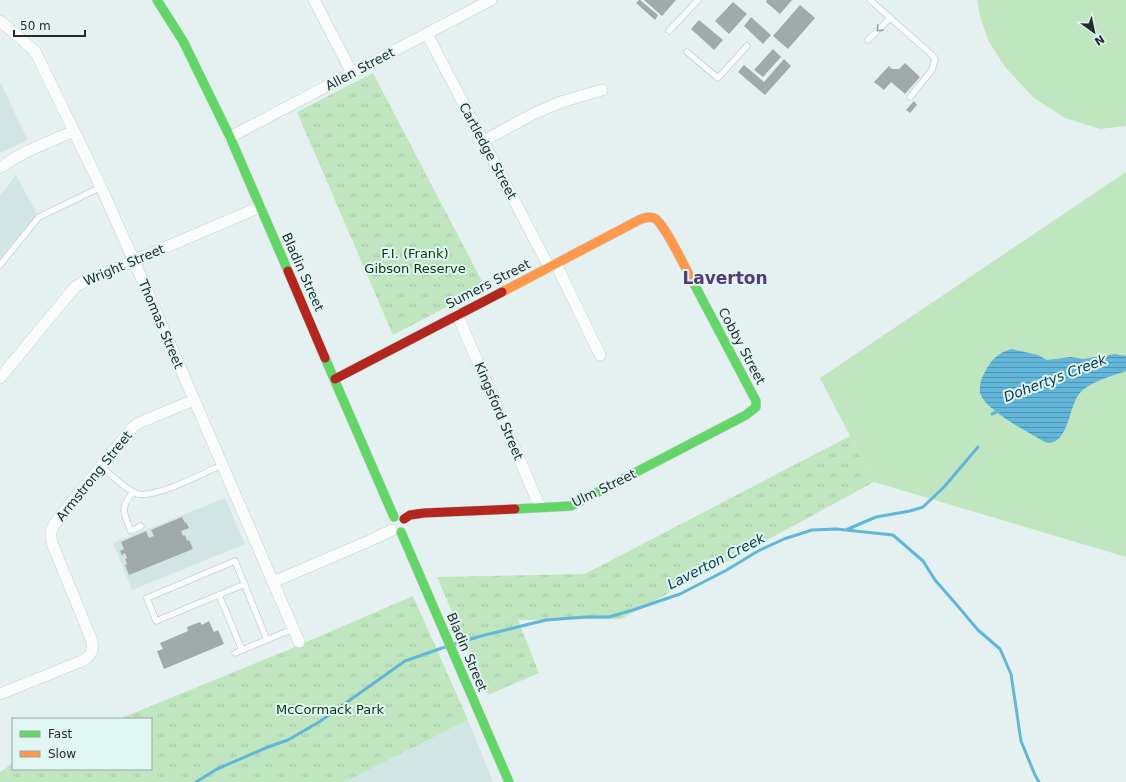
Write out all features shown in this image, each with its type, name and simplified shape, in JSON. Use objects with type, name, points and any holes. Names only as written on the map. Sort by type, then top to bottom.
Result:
[{"type":"street","name":"Bladin Street","points":[[157,0],[183,41],[230,137],[394,517]]},
{"type":"street","points":[[314,0],[352,73]]},
{"type":"street","name":"Allen Street","points":[[230,137],[491,0]]},
{"type":"street","name":"Bladin Street","points":[[172,7],[183,41]]},
{"type":"street","name":"Thomas Street","points":[[0,21],[34,51],[101,187],[299,642]]},
{"type":"street","name":"Cartledge Street","points":[[427,34],[483,141],[553,266],[600,355]]},
{"type":"street","points":[[483,141],[533,114],[561,102],[602,90]]},
{"type":"street","points":[[0,168],[13,160],[74,131]]},
{"type":"street","name":"Wright Street","points":[[0,378],[75,287],[260,207]]},
{"type":"street","name":"Sumers Street","points":[[335,379],[639,220],[646,217],[653,217]]},
{"type":"street","name":"Cobby Street","points":[[653,217],[660,221],[665,230],[754,396],[758,408]]},
{"type":"street","name":"Kingsford Street","points":[[457,314],[540,507]]},
{"type":"street","name":"Armstrong Street","points":[[0,694],[82,661],[91,654],[93,645],[92,641],[50,536],[54,525],[134,426],[194,400]]},
{"type":"street","name":"Ulm Street","points":[[404,519],[410,515],[424,512],[571,506],[746,416],[758,408]]},
{"type":"street","points":[[273,582],[396,531],[406,526],[404,519],[400,516],[394,517],[389,523],[389,526],[396,531]]},
{"type":"street","name":"Bladin Street","points":[[396,531],[435,610],[508,782]]},
{"type":"lane","points":[[670,31],[698,0]]},
{"type":"lane","points":[[870,0],[935,59],[932,70],[910,97]]},
{"type":"lane","points":[[868,40],[890,18]]},
{"type":"lane","points":[[687,52],[718,78],[747,46]]},
{"type":"lane","points":[[0,265],[39,217],[101,187]]},
{"type":"lane","points":[[101,466],[133,492],[138,494],[149,494],[162,491],[222,465]]},
{"type":"lane","points":[[133,492],[127,499],[124,506],[124,514],[131,531],[141,526]]},
{"type":"lane","points":[[245,584],[156,621],[146,598],[235,561],[245,584],[267,640]]},
{"type":"lane","points":[[219,595],[242,650]]},
{"type":"lane","points":[[235,653],[293,629]]},
{"type":"shaded area","points":[[0,82],[28,140],[0,153]]},
{"type":"shaded area","points":[[16,175],[37,214],[0,259],[0,196]]},
{"type":"shaded area","points":[[225,498],[245,544],[132,590],[113,543]]},
{"type":"shaded area","points":[[468,720],[493,782],[345,782]]},
{"type":"green space","points":[[977,0],[1126,0],[1126,126],[1100,129],[1065,118],[1034,98],[1006,68],[989,42],[981,20]]},
{"type":"green space","name":"F.I. (Frank) Gibson Reserve","points":[[373,73],[485,287],[393,335],[297,112]]},
{"type":"green space","points":[[1126,172],[1126,557],[874,482],[820,378]]},
{"type":"green space","points":[[850,436],[874,482],[621,619],[518,620],[539,673],[488,695],[437,577],[585,574]]},
{"type":"green space","name":"McCormack Park","points":[[413,596],[468,720],[345,782],[0,782],[0,772],[12,764],[12,770],[152,770],[152,718],[121,718],[290,649]]},
{"type":"water","points":[[1011,349],[1038,355],[1047,360],[1071,357],[1083,359],[1115,354],[1126,356],[1126,371],[1101,380],[1083,390],[1076,400],[1067,425],[1059,439],[1053,442],[1045,442],[999,414],[990,407],[980,393],[981,379],[990,364],[999,355]]},
{"type":"building","points":[[639,0],[658,15],[655,20],[636,3]]},
{"type":"building","points":[[644,0],[676,0],[662,16]]},
{"type":"building","points":[[767,0],[792,0],[780,14],[766,2]]},
{"type":"building","points":[[733,2],[747,14],[729,34],[715,21]]},
{"type":"building","points":[[800,5],[815,18],[788,49],[773,36]]},
{"type":"building","points":[[751,17],[771,35],[763,44],[744,26]]},
{"type":"building","points":[[699,20],[723,40],[714,50],[691,29]]},
{"type":"building","points":[[773,49],[781,57],[763,77],[754,70]]},
{"type":"building","points":[[784,59],[791,66],[765,95],[738,72],[744,65],[764,82]]},
{"type":"building","points":[[905,63],[920,77],[905,94],[891,82],[884,90],[874,82],[889,66],[892,69],[899,69]]},
{"type":"building","points":[[914,101],[917,105],[910,113],[906,110]]},
{"type":"building","points":[[182,517],[189,528],[181,531],[183,536],[185,535],[187,541],[189,540],[193,549],[129,575],[125,565],[127,564],[125,559],[127,558],[125,553],[122,555],[120,551],[124,549],[121,542],[146,531],[149,538],[154,536],[151,530]]},
{"type":"building","points":[[209,621],[214,632],[218,630],[224,644],[164,669],[157,651],[163,649],[160,643],[188,631],[187,627],[200,622],[202,625]]},
{"type":"waterway","name":"Dohertys Creek","points":[[992,414],[999,411]]},
{"type":"waterway","name":"Dohertys Creek","points":[[848,529],[876,517],[910,511],[923,507],[944,487],[978,447]]},
{"type":"waterway","name":"Laverton Creek","points":[[455,644],[546,620],[609,617],[633,610],[680,594],[725,571],[758,551],[784,539],[812,530],[836,529],[893,535],[923,561],[935,580],[978,630],[1000,649],[1011,674],[1021,741],[1039,782]]},
{"type":"waterway","name":"Laverton Creek","points":[[196,782],[217,769],[288,740],[319,722],[405,661],[445,647]]},
{"type":"traffic: fast","points":[[157,0],[183,41],[230,137],[288,271]]},
{"type":"traffic: fast","points":[[515,509],[571,506],[746,415],[756,407],[756,401],[693,282]]},
{"type":"traffic: fast","points":[[325,358],[394,517]]},
{"type":"traffic: fast","points":[[401,532],[509,782]]},
{"type":"traffic: slow","points":[[502,292],[639,220],[648,217],[654,218],[663,228],[675,247],[693,282]]},
{"type":"traffic: jam","points":[[288,271],[325,358]]},
{"type":"traffic: jam","points":[[335,379],[502,292]]},
{"type":"traffic: jam","points":[[404,519],[410,515],[424,513],[515,509]]},
{"type":"district","name":"Laverton","points":[[725,278]]}]
